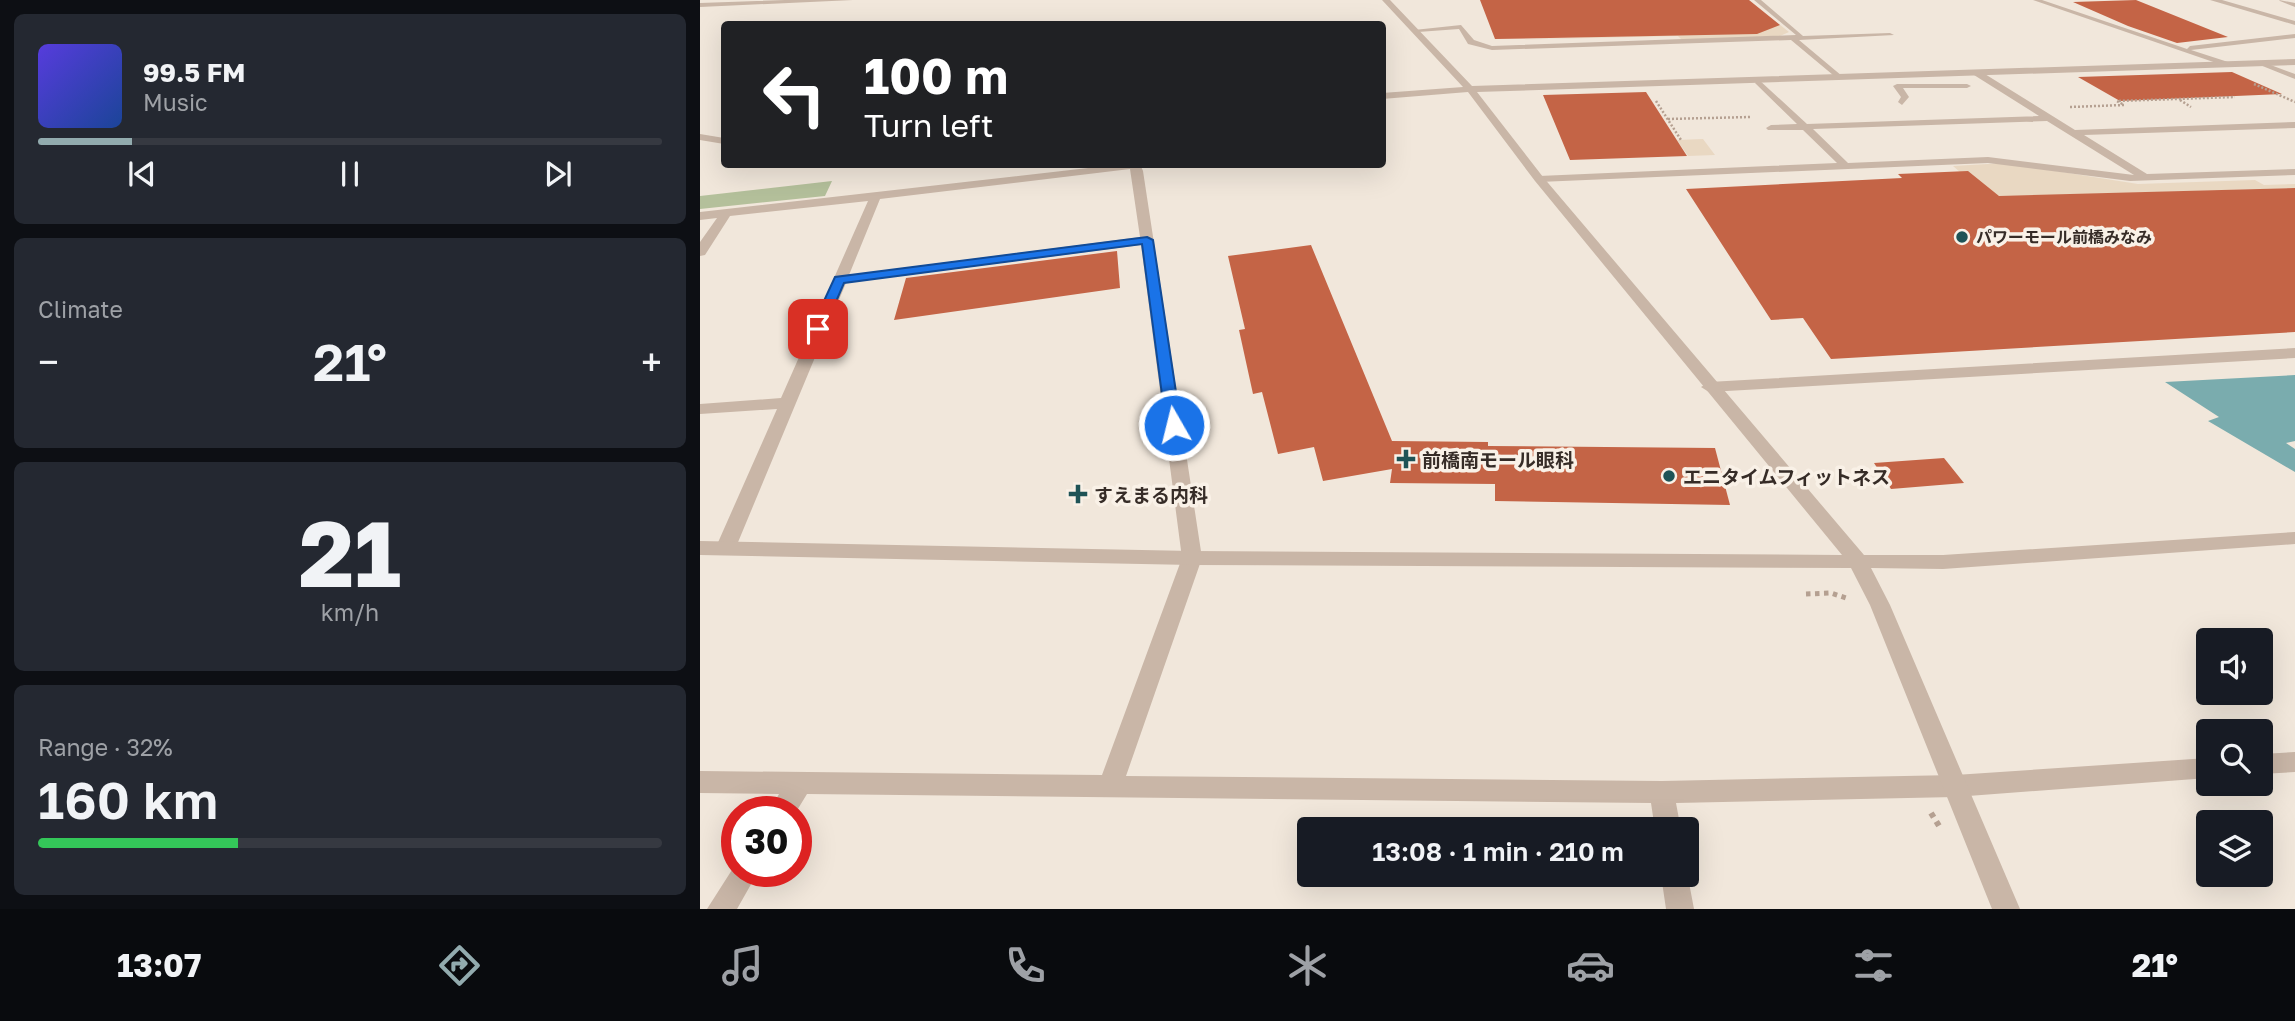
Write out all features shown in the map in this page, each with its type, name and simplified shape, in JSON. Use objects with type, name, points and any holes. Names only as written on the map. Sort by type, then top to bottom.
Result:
[{"type":"street","points":[[700,5],[849,0]]},
{"type":"street","points":[[1386,0],[1418,30],[1470,89],[1539,179],[1709,387],[1857,560],[1880,605],[2006,909]]},
{"type":"street","points":[[2214,0],[2295,23]]},
{"type":"street","points":[[1386,96],[1470,89],[2295,62]]},
{"type":"street","points":[[700,137],[721,140]]},
{"type":"street","points":[[700,216],[1109,168]]},
{"type":"street","points":[[1111,784],[1192,558],[1136,168]]},
{"type":"street","points":[[726,548],[876,196]]},
{"type":"street","points":[[700,252],[726,213]]},
{"type":"street","points":[[839,280],[1147,240]]},
{"type":"street","points":[[1709,387],[2295,353]]},
{"type":"street","points":[[700,409],[786,403]]},
{"type":"street","points":[[700,548],[1192,558],[1943,562],[2295,538]]},
{"type":"street","points":[[2273,763],[2295,762]]},
{"type":"street","points":[[700,782],[1111,784],[1662,792],[1955,786],[2196,769]]},
{"type":"street","points":[[792,796],[799,784]]},
{"type":"street","points":[[1662,792],[1666,817]]},
{"type":"street","points":[[721,909],[735,887]]},
{"type":"street","points":[[1677,887],[1680,909]]},
{"type":"lane","points":[[1756,0],[1800,34],[1794,39]]},
{"type":"lane","points":[[2036,0],[2225,64]]},
{"type":"lane","points":[[2282,0],[2295,5]]},
{"type":"lane","points":[[1418,30],[1461,27],[1471,42],[1492,48],[1890,35]]},
{"type":"lane","points":[[2184,49],[2295,36]]},
{"type":"lane","points":[[1794,39],[1839,78]]},
{"type":"lane","points":[[2263,63],[2295,76]]},
{"type":"lane","points":[[1977,73],[2145,178]]},
{"type":"lane","points":[[1758,80],[1846,167]]},
{"type":"lane","points":[[1902,102],[1905,97],[1897,86],[1967,86]]},
{"type":"lane","points":[[1771,128],[2049,118]]},
{"type":"lane","points":[[2074,133],[2295,125]]},
{"type":"lane","points":[[1539,179],[2000,159],[2145,178],[2295,172]]},
{"type":"path","points":[[2252,83],[2295,102]]},
{"type":"path","points":[[2062,107],[2235,97]]},
{"type":"path","points":[[2177,99],[2192,107]]},
{"type":"path","points":[[1681,140],[1668,119],[1750,117]]},
{"type":"green space","points":[[832,181],[825,196],[700,209],[700,196]]},
{"type":"shaded area","points":[[1770,17],[1789,32],[1780,36],[1682,40],[1678,36],[1496,40],[1676,35]]},
{"type":"shaded area","points":[[1703,139],[1715,155],[1688,156],[1677,140]]},
{"type":"shaded area","points":[[2005,163],[2138,184],[2255,180],[2264,185],[2295,184],[2295,188],[1989,197],[1953,166]]},
{"type":"water","points":[[2295,375],[2295,441],[2286,443],[2295,449],[2295,472],[2208,421],[2219,417],[2165,382]]},
{"type":"building","points":[[1480,0],[1749,0],[1780,25],[1757,34],[1495,39]]},
{"type":"building","points":[[2136,0],[2228,37],[2177,43],[2128,26],[2073,2]]},
{"type":"building","points":[[2232,72],[2282,94],[2120,101],[2078,77]]},
{"type":"building","points":[[1646,92],[1687,156],[1570,160],[1543,95]]},
{"type":"building","points":[[1968,171],[1999,196],[2295,188],[2295,332],[1831,359],[1803,318],[1771,320],[1686,189],[1902,178],[1898,174]]},
{"type":"building","points":[[1311,245],[1392,441],[1488,442],[1488,446],[1715,448],[1730,505],[1495,501],[1495,484],[1390,483],[1392,469],[1323,481],[1314,447],[1278,454],[1262,392],[1253,394],[1239,330],[1245,329],[1228,256]]},
{"type":"building","points":[[1117,251],[1120,288],[894,320],[906,278]]},
{"type":"building","points":[[1944,458],[1964,483],[1891,489],[1874,463]]},
{"type":"place","name":"パワーモール前橋みなみ","points":[[1962,237]]},
{"type":"place","name":"前橋南モール眼科","points":[[1406,459]]},
{"type":"place","name":"エニタイムフィットネス","points":[[1669,476]]},
{"type":"place","name":"すえまる内科","points":[[1078,494]]},
{"type":"route","points":[[818,329],[839,280],[1147,240],[1174,425]]}]
